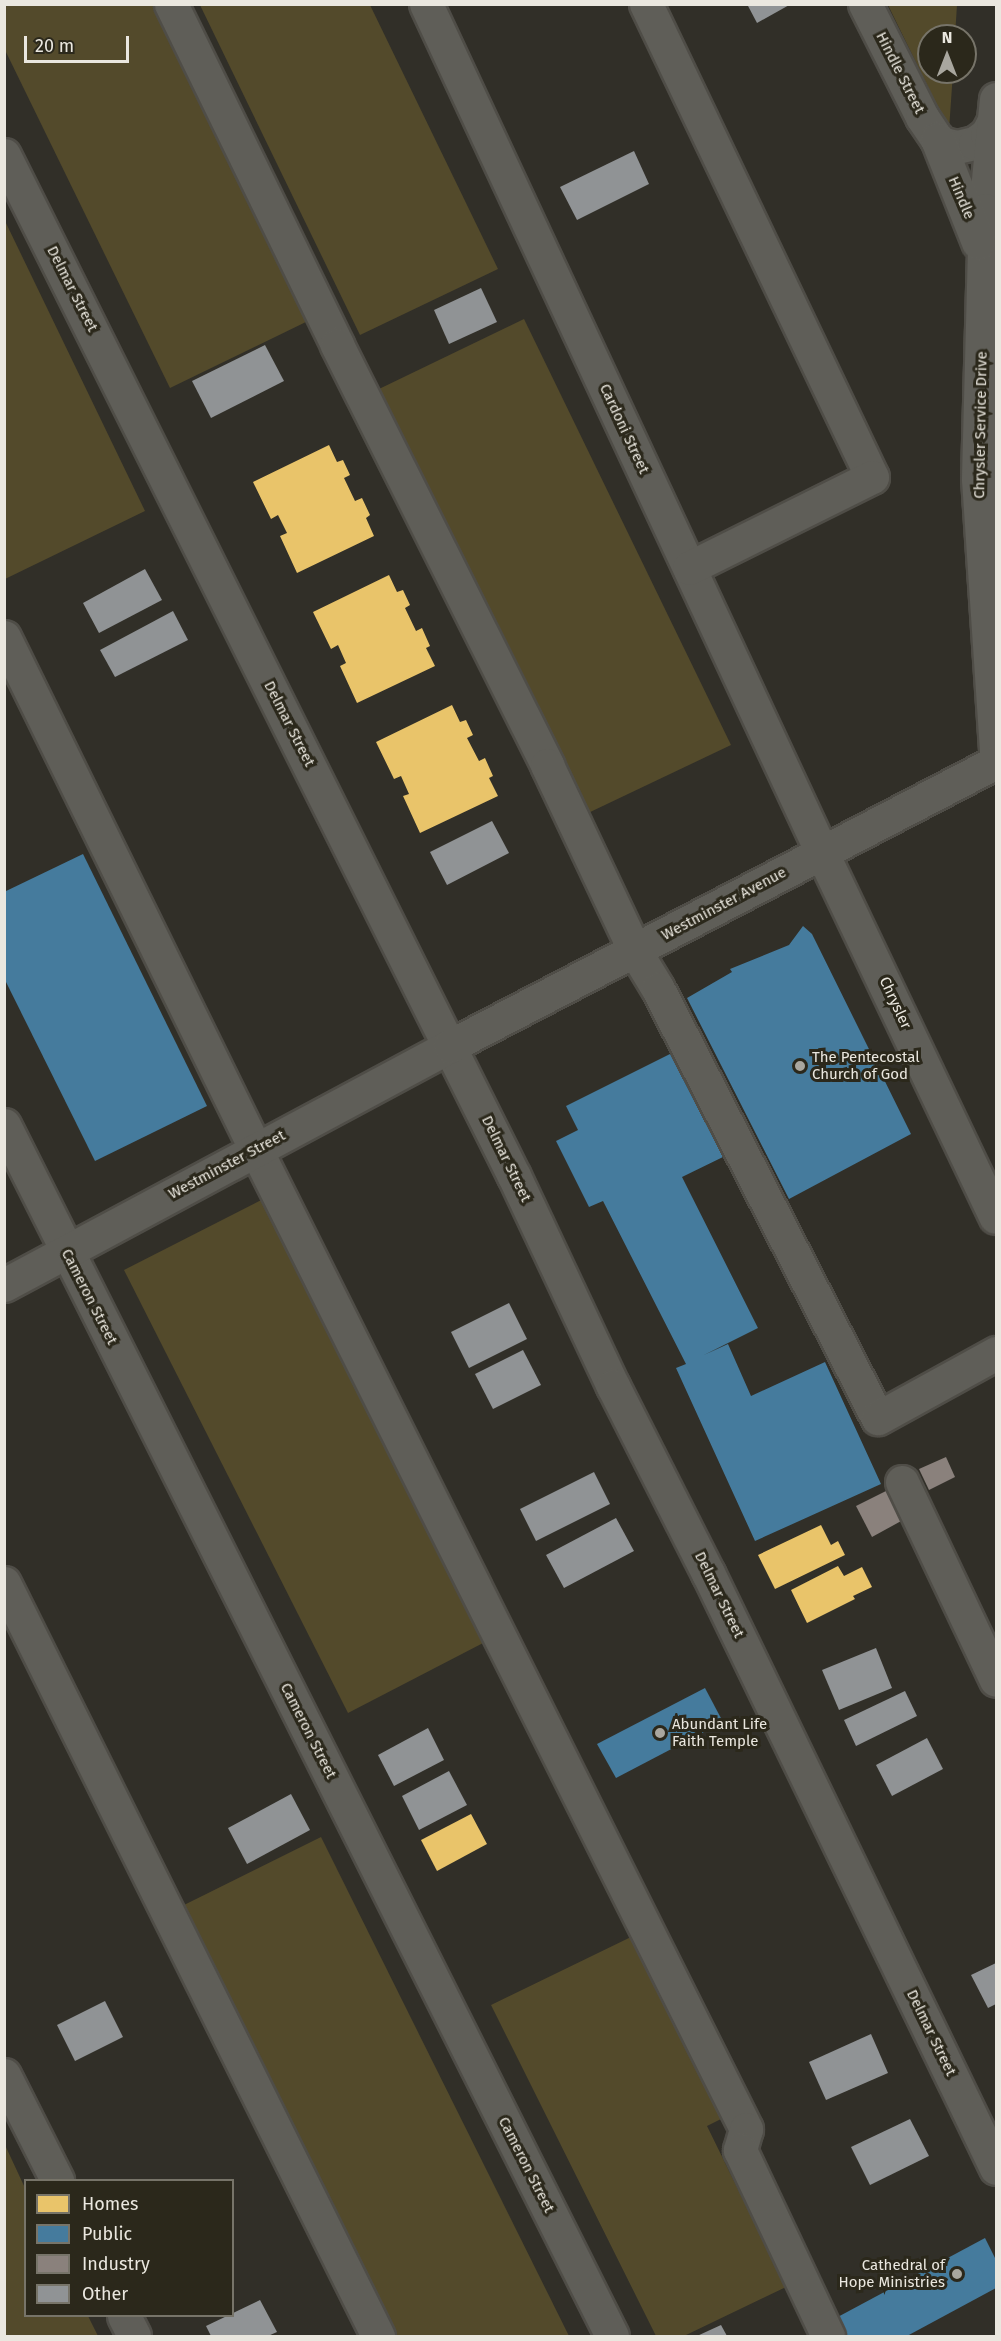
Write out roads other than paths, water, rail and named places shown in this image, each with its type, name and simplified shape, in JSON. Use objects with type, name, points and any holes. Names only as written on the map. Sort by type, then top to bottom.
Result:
[{"type":"street","points":[[171,4],[337,345],[548,765],[635,951],[658,989],[878,1418],[996,1353]]},
{"type":"street","name":"Cardoni Street","points":[[426,4],[822,853]]},
{"type":"street","points":[[646,4],[872,477],[689,568]]},
{"type":"street","name":"Hindle Street","points":[[865,4],[922,117],[937,139]]},
{"type":"street","points":[[937,139],[943,144],[957,147],[975,143],[987,134],[996,109]]},
{"type":"street","name":"Chrysler Service Drive","points":[[996,109],[983,258],[978,479],[996,751]]},
{"type":"street","name":"Hindle","points":[[937,139],[971,219],[983,258]]},
{"type":"street","name":"Delmar Street","points":[[4,155],[450,1046],[613,1386],[708,1573],[996,2168]]},
{"type":"street","points":[[4,637],[256,1150],[746,2129],[740,2150],[828,2337]]},
{"type":"street","name":"Westminster Avenue","points":[[450,1046],[996,762]]},
{"type":"street","name":"Chrysler","points":[[822,853],[996,1217]]},
{"type":"street","name":"Westminster Street","points":[[4,1285],[450,1046]]},
{"type":"street","name":"Cameron Street","points":[[4,1125],[612,2337]]},
{"type":"street","points":[[902,1482],[996,1680]]},
{"type":"street","points":[[4,1583],[378,2337]]},
{"type":"street","points":[[4,2075],[56,2179]]},
{"type":"street","points":[[124,2317],[134,2337]]},
{"type":"place","name":"The Pentecostal Church of God","points":[[800,1066]]},
{"type":"place","name":"Abundant Life Faith Temple","points":[[660,1733]]},
{"type":"place","name":"Cathedral of Hope Ministries","points":[[957,2274]]}]
